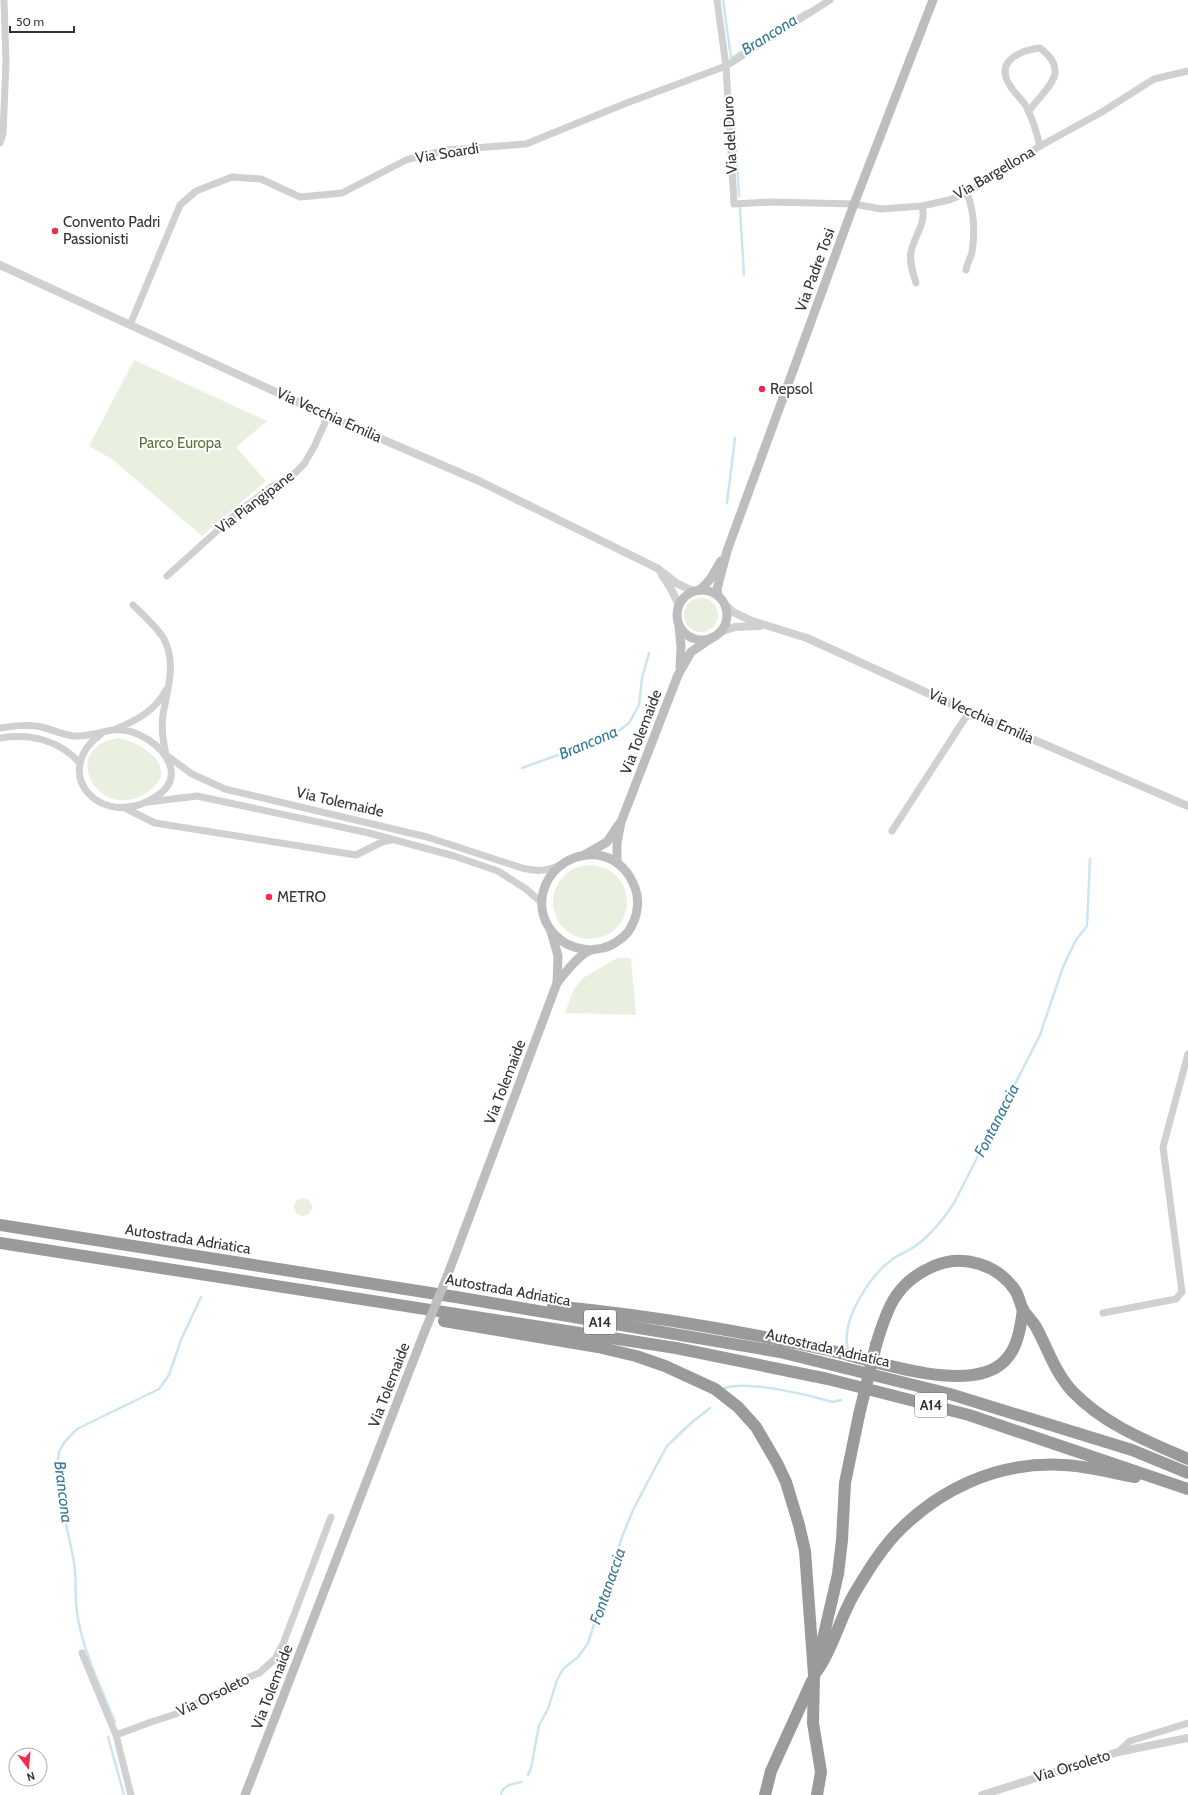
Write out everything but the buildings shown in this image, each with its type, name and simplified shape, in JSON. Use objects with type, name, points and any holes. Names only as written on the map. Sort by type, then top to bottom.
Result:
[{"type":"highway","name":"Autostrada Adriatica","points":[[0,1225],[456,1297],[780,1352],[950,1394],[1132,1450],[1188,1473]]},
{"type":"highway","name":"Autostrada Adriatica","points":[[0,1242],[676,1348],[828,1379],[969,1415],[1184,1488]]},
{"type":"highway","points":[[765,1795],[771,1771],[814,1675],[838,1574],[842,1540],[845,1483],[859,1415],[876,1346],[888,1308],[899,1291],[912,1277],[947,1262],[956,1261],[978,1263],[998,1273],[1015,1291],[1023,1309],[1036,1326],[1051,1360],[1069,1388],[1083,1401],[1118,1427],[1188,1459]]},
{"type":"highway","points":[[326,1294],[365,1306],[625,1353],[677,1371],[715,1389],[728,1398],[756,1428],[777,1463],[793,1500],[805,1551],[814,1675],[813,1723],[821,1772],[817,1795]]},
{"type":"highway","points":[[456,1297],[588,1310],[708,1327],[827,1350],[922,1372],[958,1377],[988,1372],[1005,1360],[1014,1348],[1019,1337],[1023,1309]]},
{"type":"highway","points":[[814,1675],[823,1663],[837,1629],[854,1596],[881,1552],[909,1521],[938,1498],[963,1484],[981,1476],[1008,1469],[1052,1465],[1084,1467],[1184,1488]]},
{"type":"main road","name":"Via Padre Tosi","points":[[727,551],[854,204],[933,0]]},
{"type":"main road","points":[[679,605],[686,595],[705,586],[711,579],[727,551]]},
{"type":"main road","points":[[679,626],[688,636],[703,640],[716,635],[726,622],[727,615],[725,606],[718,595],[717,588],[727,551]]},
{"type":"main road","points":[[696,590],[706,590],[718,595]]},
{"type":"main road","name":"Via Tolemaide","points":[[678,675],[681,659],[679,626],[676,616],[679,605]]},
{"type":"main road","name":"Via Tolemaide","points":[[557,984],[558,956],[551,931],[544,917],[542,903],[544,888],[550,876],[560,865],[572,858],[586,854],[607,842],[620,822],[678,675],[691,652],[716,635]]},
{"type":"main road","name":"Via Tolemaide","points":[[617,862],[617,843],[620,822]]},
{"type":"main road","name":"Via Tolemaide","points":[[551,931],[562,941],[575,948],[590,950],[604,948],[617,942],[628,932],[635,920],[638,906],[636,889],[629,874],[617,862],[602,856],[586,854]]},
{"type":"main road","name":"Via Tolemaide","points":[[245,1795],[448,1274],[557,984],[572,964],[590,950]]},
{"type":"street","points":[[0,143],[3,134],[6,62],[4,0]]},
{"type":"street","name":"Via del Duro","points":[[717,0],[726,66],[734,204]]},
{"type":"street","name":"Via Soardi","points":[[130,325],[180,205],[196,191],[232,177],[261,179],[300,197],[342,193],[406,160],[446,150],[526,144],[624,104],[726,66],[830,0]]},
{"type":"street","points":[[1029,112],[1051,86],[1055,77],[1055,68],[1049,55],[1040,48],[1028,50],[1015,55],[1008,61],[1005,71],[1008,83],[1023,101],[1029,112],[1040,146]]},
{"type":"street","name":"Via Bargellona","points":[[734,204],[770,202],[854,204],[881,209],[922,206],[949,200],[967,193],[1040,146],[1102,112],[1154,80],[1188,71]]},
{"type":"street","points":[[966,270],[967,262],[972,254],[973,232],[972,205],[967,193]]},
{"type":"street","points":[[916,284],[912,272],[911,254],[923,220],[924,212],[922,206]]},
{"type":"street","name":"Via Vecchia Emilia","points":[[0,265],[328,416],[479,481],[657,568],[676,583],[696,590]]},
{"type":"street","points":[[0,271],[9,269]]},
{"type":"street","name":"Via Piangipane","points":[[167,576],[238,512],[270,488],[294,474],[304,464],[314,447],[328,416]]},
{"type":"street","points":[[657,568],[670,587],[679,605]]},
{"type":"street","name":"Via Tolemaide","points":[[133,605],[164,639],[169,652],[171,667],[170,683],[162,717],[162,740],[170,766],[171,780],[160,794],[148,802]]},
{"type":"street","name":"Via Vecchia Emilia","points":[[725,606],[733,612],[752,621],[773,626],[807,638],[969,712],[1188,806]]},
{"type":"street","points":[[716,635],[727,629],[773,626]]},
{"type":"street","name":"Via Tolemaide","points":[[0,728],[23,725],[41,727],[71,736],[84,737],[101,734],[134,721],[150,711],[161,700],[170,683]]},
{"type":"street","points":[[892,831],[969,712]]},
{"type":"street","name":"Via Tolemaide","points":[[112,730],[125,730],[142,736],[192,774],[225,789],[427,837],[472,850],[522,868],[536,871],[550,870],[560,865]]},
{"type":"street","name":"Via Tolemaide","points":[[101,734],[91,741],[84,751],[80,763],[80,775],[84,787],[91,797],[101,804],[112,808],[125,808],[148,802],[197,796],[305,818],[393,839],[454,856],[498,872],[526,889],[542,903]]},
{"type":"street","points":[[0,738],[27,736],[52,742],[71,753],[80,763]]},
{"type":"street","points":[[125,808],[155,823],[356,855],[382,842],[393,839]]},
{"type":"street","points":[[1103,1313],[1176,1299],[1182,1292],[1163,1147],[1188,1054]]},
{"type":"street","name":"Via Orsoleto","points":[[116,1735],[176,1714],[237,1682],[259,1673],[275,1659],[283,1644],[331,1517]]},
{"type":"street","points":[[82,1653],[116,1735],[131,1795]]},
{"type":"street","name":"Via Orsoleto","points":[[1118,1752],[1130,1741],[1188,1723]]},
{"type":"street","name":"Via Orsoleto","points":[[982,1795],[1118,1752],[1188,1738]]},
{"type":"green space","name":"Parco Europa","points":[[134,360],[267,421],[236,447],[266,481],[202,536],[113,460],[89,446]]},
{"type":"green space","points":[[704,598],[713,603],[717,608],[717,622],[713,627],[708,631],[698,632],[694,631],[685,622],[684,612],[685,608],[694,599]]},
{"type":"green space","points":[[118,738],[128,740],[147,750],[160,765],[161,774],[158,782],[149,791],[131,799],[115,799],[101,793],[92,782],[88,769],[90,756],[100,745]]},
{"type":"green space","points":[[590,865],[611,871],[621,881],[627,902],[621,923],[611,933],[590,939],[569,933],[559,923],[553,902],[559,881],[569,871]]},
{"type":"green space","points":[[617,958],[631,958],[636,1015],[565,1013],[574,989],[583,978]]},
{"type":"green space","points":[[303,1198],[309,1201],[312,1207],[309,1213],[303,1216],[297,1213],[294,1207],[297,1201]]},
{"type":"waterway","name":"Brancona","points":[[723,0],[731,58],[806,11]]},
{"type":"waterway","name":"Brancona","points":[[733,100],[739,196]]},
{"type":"waterway","name":"Brancona","points":[[740,208],[744,275]]},
{"type":"waterway","name":"Brancona","points":[[727,503],[735,438]]},
{"type":"waterway","name":"Brancona","points":[[522,768],[613,735],[629,723],[639,705],[642,678],[649,653]]},
{"type":"waterway","name":"Fontanaccia","points":[[848,1349],[847,1337],[849,1325],[859,1299],[867,1286],[885,1265],[929,1235],[950,1209],[1040,1035],[1063,967],[1076,940],[1087,926],[1090,859]]},
{"type":"waterway","name":"Brancona","points":[[115,1722],[89,1659],[78,1619],[74,1562],[62,1507],[58,1478],[59,1453],[64,1443],[77,1429],[159,1389],[169,1375],[181,1340],[201,1297]]},
{"type":"waterway","name":"Fontanaccia","points":[[725,1388],[735,1386],[763,1387],[794,1392],[833,1402],[841,1400]]},
{"type":"waterway","name":"Fontanaccia","points":[[528,1775],[531,1768],[539,1725],[548,1709],[557,1680],[563,1669],[578,1657],[588,1643],[622,1537],[633,1510],[667,1446],[691,1423],[710,1408]]},
{"type":"waterway","name":"Brancona","points":[[108,1737],[124,1795]]},
{"type":"waterway","name":"Fontanaccia","points":[[501,1795],[503,1789],[506,1787],[511,1784],[521,1782]]},
{"type":"place","name":"Convento Padri Passionisti","points":[[55,231]]},
{"type":"place","name":"Repsol","points":[[762,389]]},
{"type":"place","name":"METRO","points":[[269,897]]}]
